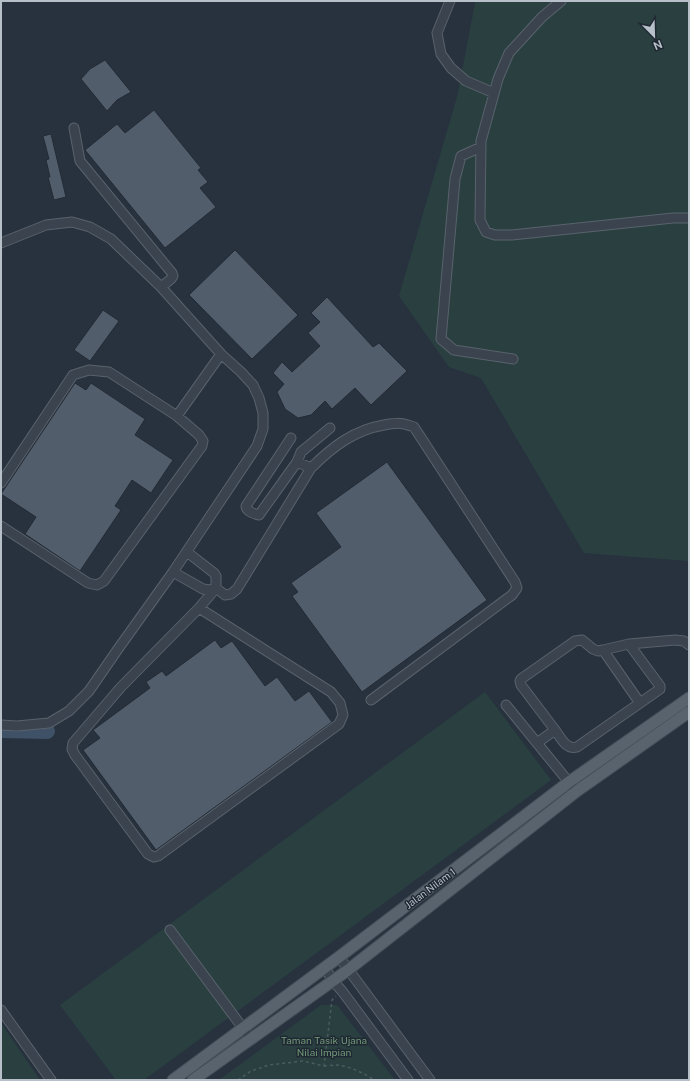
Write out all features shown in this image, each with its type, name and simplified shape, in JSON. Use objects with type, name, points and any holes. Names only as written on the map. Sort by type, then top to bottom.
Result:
[{"type":"main road","name":"Jalan Nilam 1","points":[[173,1080],[325,968],[569,782],[689,698]]},
{"type":"main road","name":"Jalan Nilam 1","points":[[193,1080],[348,970],[577,791],[689,712]]},
{"type":"street","points":[[450,1],[437,33],[441,54],[451,68],[466,81],[494,93]]},
{"type":"street","points":[[561,1],[542,17],[509,53],[498,79],[481,141],[480,220],[486,232],[495,235],[512,235],[673,218],[689,218]]},
{"type":"street","points":[[74,128],[80,161],[172,273],[173,276],[171,279],[161,287]]},
{"type":"street","points":[[481,147],[461,156],[455,180],[441,339],[454,350],[513,358]]},
{"type":"street","points":[[1,243],[46,225],[72,222],[90,227],[111,239],[161,287],[221,354],[253,385],[264,413],[263,429],[257,446],[187,552],[89,691],[69,711],[49,723],[17,726],[1,725]]},
{"type":"street","points":[[177,416],[221,354]]},
{"type":"street","points":[[1,483],[73,375],[89,370],[109,372],[177,416],[200,435],[203,441],[202,446],[104,581],[97,585],[88,583],[1,526]]},
{"type":"street","points":[[216,588],[225,595],[231,594],[237,589],[311,468],[322,457],[356,433],[375,426],[404,423],[414,427],[515,582],[517,588],[512,595],[371,700]]},
{"type":"street","points":[[291,438],[246,506],[247,510],[259,515],[297,462],[301,452],[330,428]]},
{"type":"street","points":[[297,462],[311,468]]},
{"type":"street","points":[[187,552],[214,573],[216,576],[216,588],[121,687],[73,743],[72,749],[148,854],[154,857],[158,856],[339,724],[343,715],[340,703],[331,692],[198,608]]},
{"type":"street","points":[[173,572],[203,589],[208,590],[216,588]]},
{"type":"street","points":[[629,644],[660,686],[660,689],[577,747],[568,747],[521,685],[521,679],[575,641],[582,640],[598,651],[629,644],[675,640],[684,641],[689,645]]},
{"type":"street","points":[[603,650],[640,703]]},
{"type":"street","points":[[506,705],[577,791]]},
{"type":"street","points":[[538,743],[555,730]]},
{"type":"street","points":[[170,930],[251,1039]]},
{"type":"street","points":[[339,957],[430,1080]]},
{"type":"street","points":[[325,968],[333,981],[408,1080]]},
{"type":"street","points":[[1,1010],[51,1080]]},
{"type":"path","points":[[324,1066],[332,1000],[342,991]]},
{"type":"path","points":[[238,1080],[251,1071],[269,1065],[303,1062],[324,1066],[337,1065],[348,1067],[374,1080]]},
{"type":"green space","points":[[476,1],[689,1],[689,561],[584,553],[481,378],[449,367],[399,296],[457,97]]},
{"type":"green space","points":[[485,692],[551,780],[144,1080],[116,1080],[60,1005]]},
{"type":"green space","name":"Taman Tasik Ujana Nilai Impian","points":[[321,1005],[337,1005],[395,1080],[219,1080]]},
{"type":"green space","points":[[1,1023],[40,1080],[1,1080]]},
{"type":"building","points":[[105,60],[131,92],[117,100],[107,111],[81,79],[90,69]]},
{"type":"building","points":[[154,110],[201,168],[198,170],[208,182],[200,188],[216,207],[165,248],[85,150],[117,124],[125,133]]},
{"type":"building","points":[[51,134],[66,197],[54,200],[48,177],[50,177],[46,160],[49,159],[43,136]]},
{"type":"building","points":[[235,250],[298,315],[252,359],[189,295]]},
{"type":"building","points":[[327,297],[373,347],[379,343],[407,371],[371,405],[355,388],[332,409],[325,401],[311,415],[298,418],[285,409],[277,392],[284,384],[273,373],[282,362],[292,372],[320,346],[308,333],[320,322],[311,313]]},
{"type":"building","points":[[103,310],[119,321],[90,361],[74,350]]},
{"type":"building","points":[[75,383],[86,390],[91,383],[145,419],[135,435],[173,460],[151,493],[132,480],[115,506],[121,510],[80,571],[25,534],[36,517],[1,494]]},
{"type":"building","points":[[387,462],[487,600],[362,692],[292,596],[298,592],[291,583],[341,547],[316,513]]},
{"type":"building","points":[[215,640],[221,648],[232,641],[265,686],[277,677],[295,701],[309,691],[332,722],[156,850],[83,750],[100,738],[93,730],[150,688],[146,682],[162,671],[166,676]]},
{"type":"waterway","points":[[1,730],[47,731]]}]
